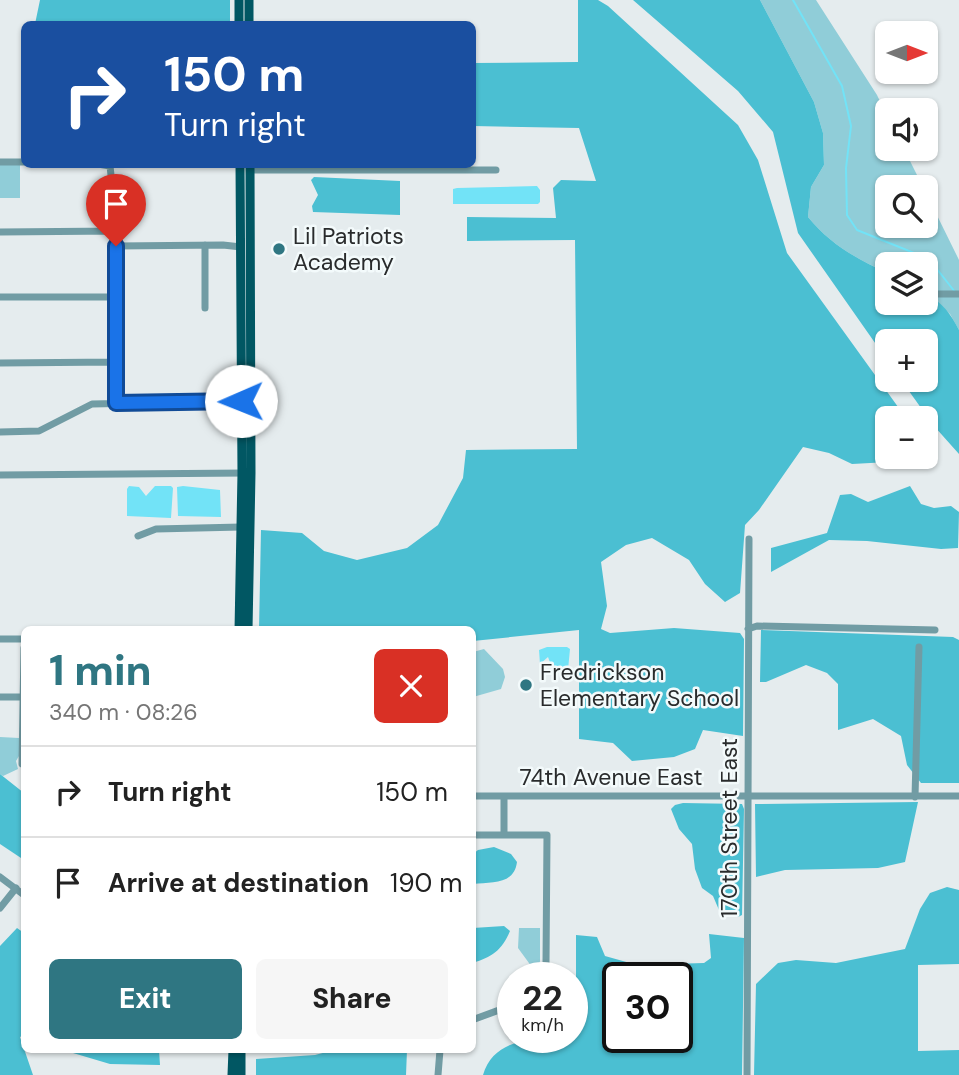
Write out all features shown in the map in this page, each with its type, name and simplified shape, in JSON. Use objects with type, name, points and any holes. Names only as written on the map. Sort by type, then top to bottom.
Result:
[{"type":"main road","points":[[239,0],[239,21]]},
{"type":"main road","points":[[249,0],[249,21]]},
{"type":"main road","points":[[239,626],[241,527],[246,473],[241,401],[240,168]]},
{"type":"main road","points":[[248,626],[246,473],[250,168]]},
{"type":"main road","points":[[232,1075],[233,1053]]},
{"type":"main road","points":[[240,1075],[241,1053]]},
{"type":"street","points":[[0,162],[21,162]]},
{"type":"street","points":[[110,168],[116,231],[116,403]]},
{"type":"street","points":[[332,168],[496,170]]},
{"type":"street","points":[[0,232],[116,231]]},
{"type":"street","points":[[205,245],[205,308]]},
{"type":"street","points":[[116,246],[241,247]]},
{"type":"street","points":[[938,294],[959,294]]},
{"type":"street","points":[[0,297],[116,297]]},
{"type":"street","points":[[0,363],[116,362]]},
{"type":"street","points":[[0,432],[38,431],[84,407],[116,403],[241,401]]},
{"type":"street","points":[[0,475],[246,473]]},
{"type":"street","points":[[138,536],[156,529],[241,527]]},
{"type":"street","name":"170th Street East","points":[[747,1075],[749,539]]},
{"type":"street","points":[[748,629],[757,626],[935,630]]},
{"type":"street","points":[[0,639],[21,639]]},
{"type":"street","points":[[915,797],[919,647]]},
{"type":"street","points":[[0,696],[21,697]]},
{"type":"street","name":"74th Avenue East","points":[[476,796],[959,796]]},
{"type":"street","points":[[504,796],[504,835]]},
{"type":"street","points":[[476,835],[547,835],[546,962]]},
{"type":"street","points":[[0,877],[21,892]]},
{"type":"street","points":[[0,908],[16,888]]},
{"type":"street","points":[[476,1018],[497,1010]]},
{"type":"street","points":[[438,1075],[440,1053]]},
{"type":"shaded area","points":[[40,0],[230,0],[230,21],[36,21]]},
{"type":"shaded area","points":[[578,0],[598,0],[608,6],[738,125],[758,160],[787,253],[875,375],[875,392],[887,392],[897,406],[875,406],[875,463],[852,464],[829,453],[803,447],[759,510],[745,525],[740,593],[725,602],[705,584],[689,560],[652,538],[626,545],[601,562],[607,606],[601,629],[610,633],[674,628],[740,633],[744,639],[743,736],[703,730],[695,749],[674,757],[632,761],[613,743],[579,739],[579,630],[476,641],[476,626],[259,626],[261,530],[302,533],[324,551],[357,560],[407,548],[438,525],[463,478],[466,450],[577,449],[575,240],[467,241],[467,217],[556,218],[553,188],[561,180],[596,181],[579,128],[476,126],[476,63],[578,62]]},
{"type":"shaded area","points":[[633,0],[760,0],[814,102],[823,133],[824,165],[811,187],[808,217],[844,250],[875,267],[875,315],[938,315],[938,302],[959,330],[959,454],[938,430],[938,406],[920,406],[910,392],[938,392],[938,329],[875,329],[875,343],[798,233],[773,132],[738,91]]},
{"type":"shaded area","points":[[760,0],[816,0],[877,95],[875,161],[910,161],[917,175],[875,175],[875,238],[938,238],[938,217],[959,260],[959,330],[950,314],[938,304],[938,252],[875,252],[875,267],[845,250],[808,217],[811,187],[824,165],[823,133],[814,102]]},
{"type":"shaded area","points":[[0,163],[20,163],[20,198],[0,198]]},
{"type":"shaded area","points":[[314,177],[400,181],[400,215],[313,212],[312,206],[318,195],[311,180]]},
{"type":"shaded area","points":[[537,186],[540,190],[538,204],[453,204],[453,189],[457,188]]},
{"type":"shaded area","points":[[129,486],[139,487],[146,496],[155,486],[171,486],[171,518],[127,516]]},
{"type":"shaded area","points":[[910,486],[921,504],[934,508],[951,506],[959,512],[958,548],[829,540],[771,572],[771,548],[827,533],[840,495],[851,494],[868,502]]},
{"type":"shaded area","points":[[177,487],[220,490],[221,517],[178,516]]},
{"type":"shaded area","points":[[761,630],[953,637],[959,640],[959,783],[921,783],[907,765],[901,736],[873,719],[838,730],[838,684],[827,673],[806,665],[760,682]]},
{"type":"shaded area","points":[[547,647],[570,649],[568,670],[551,665],[548,657],[540,664],[539,650]]},
{"type":"shaded area","points":[[484,649],[503,669],[505,677],[501,689],[476,696],[476,651]]},
{"type":"shaded area","points":[[0,737],[19,738],[19,756],[16,761],[18,769],[3,776],[0,774]]},
{"type":"shaded area","points":[[0,774],[21,791],[21,858],[0,844]]},
{"type":"shaded area","points":[[918,802],[905,862],[878,868],[785,870],[756,877],[755,804]]},
{"type":"shaded area","points":[[683,803],[742,804],[742,915],[738,917],[723,914],[713,896],[702,888],[695,869],[692,844],[679,829],[671,809]]},
{"type":"shaded area","points":[[494,847],[511,854],[517,862],[512,875],[501,881],[476,884],[478,850]]},
{"type":"shaded area","points":[[947,887],[959,890],[959,964],[918,965],[918,1051],[959,1050],[959,1075],[754,1075],[756,984],[778,963],[796,960],[836,963],[905,949],[920,909],[930,893]]},
{"type":"shaded area","points":[[504,926],[510,931],[500,948],[491,956],[476,962],[476,928]]},
{"type":"shaded area","points":[[17,928],[21,931],[21,1053],[25,1053],[33,1075],[0,1075],[0,946]]},
{"type":"shaded area","points":[[519,928],[540,928],[540,962],[528,962],[518,948]]},
{"type":"shaded area","points":[[709,934],[744,938],[742,1075],[483,1075],[497,1053],[588,1053],[588,962],[576,962],[576,935],[597,937],[605,956],[626,962],[602,962],[602,1053],[693,1053],[693,963],[704,963],[711,958]]},
{"type":"shaded area","points":[[73,1053],[159,1053],[160,1065],[110,1064]]},
{"type":"shaded area","points":[[407,1053],[406,1075],[256,1075],[256,1059]]},
{"type":"waterway","points":[[793,0],[842,86],[851,126],[846,168],[847,215],[857,230],[929,259],[955,292]]},
{"type":"place","name":"Lil Patriots Academy","points":[[279,249]]},
{"type":"place","name":"Fredrickson Elementary School","points":[[526,685]]},
{"type":"route","points":[[116,246],[116,403],[241,401]]}]
